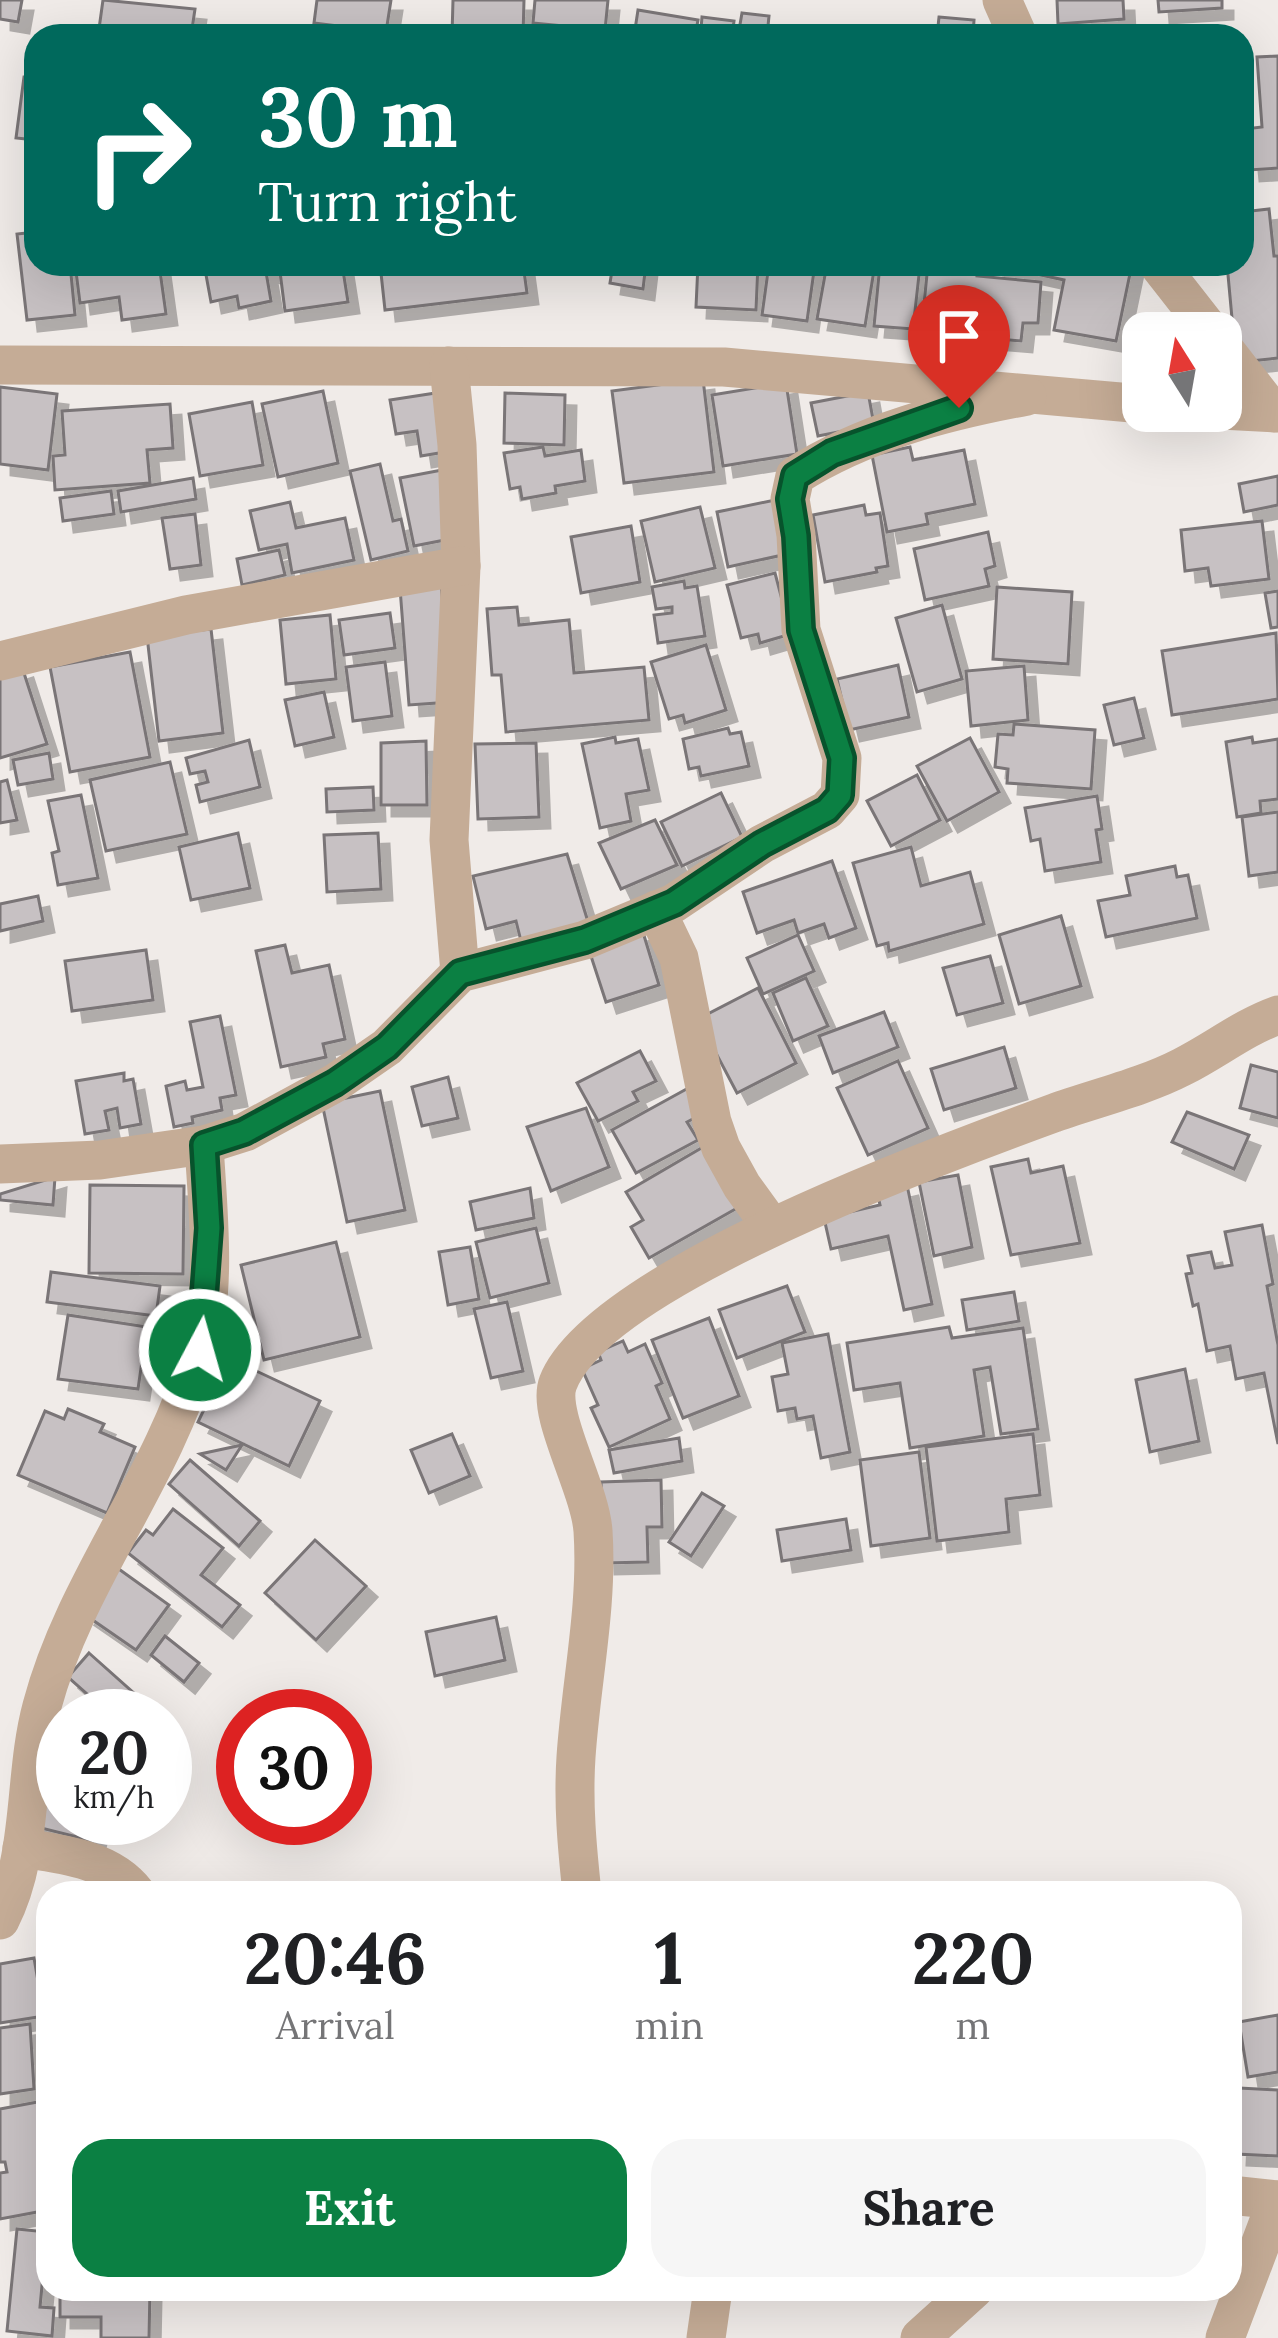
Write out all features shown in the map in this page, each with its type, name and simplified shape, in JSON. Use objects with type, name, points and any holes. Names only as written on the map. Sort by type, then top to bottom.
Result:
[{"type":"street","points":[[1167,276],[1196,312]]},
{"type":"street","points":[[0,365],[724,367],[1122,403]]},
{"type":"street","points":[[449,366],[461,566],[449,840],[460,973]]},
{"type":"street","points":[[1242,371],[1276,413]]},
{"type":"street","points":[[0,1165],[100,1160],[204,1145],[262,1124],[387,1047],[460,973],[585,940],[656,910],[827,810],[840,795],[842,758],[801,630],[790,499],[795,476],[832,453],[907,424],[959,408],[1027,396]]},
{"type":"street","points":[[1242,411],[1276,413]]},
{"type":"street","points":[[0,662],[79,638],[186,615],[461,566]]},
{"type":"street","points":[[656,910],[679,958],[721,1148],[771,1226]]},
{"type":"street","points":[[581,1881],[574,1797],[594,1553],[589,1502],[558,1420],[556,1391],[575,1358],[624,1313],[667,1283],[771,1226],[1002,1132],[1182,1067],[1246,1027],[1278,1016]]},
{"type":"street","points":[[0,1920],[10,1902],[22,1848],[41,1709],[55,1665],[99,1564],[179,1412],[200,1350],[209,1228],[204,1145]]},
{"type":"street","points":[[22,1848],[66,1854],[128,1881]]},
{"type":"street","points":[[1242,2196],[1278,2200],[1242,2294]]},
{"type":"street","points":[[706,2338],[711,2301]]},
{"type":"street","points":[[920,2338],[961,2301]]},
{"type":"street","points":[[1225,2338],[1239,2301]]},
{"type":"building","points":[[0,0],[22,0],[18,22],[0,19]]},
{"type":"building","points":[[103,0],[195,9],[193,24],[100,24]]},
{"type":"building","points":[[317,0],[391,0],[387,24],[314,23]]},
{"type":"building","points":[[453,0],[524,0],[523,24],[452,24]]},
{"type":"building","points":[[535,0],[608,0],[606,24],[533,23]]},
{"type":"building","points":[[1057,0],[1123,0],[1124,19],[1058,24]]},
{"type":"building","points":[[1158,0],[1222,0],[1222,8],[1159,12]]},
{"type":"building","points":[[638,10],[698,20],[697,24],[636,24]]},
{"type":"building","points":[[742,13],[769,16],[768,24],[740,24]]},
{"type":"building","points":[[702,17],[734,21],[734,24],[701,24]]},
{"type":"building","points":[[939,17],[974,20],[974,24],[938,24]]},
{"type":"building","points":[[1278,56],[1278,168],[1254,170],[1254,128],[1262,127],[1257,57]]},
{"type":"building","points":[[24,77],[24,139],[16,138]]},
{"type":"building","points":[[1269,209],[1274,256],[1278,256],[1278,358],[1242,362],[1242,312],[1231,312],[1228,276],[1254,276],[1254,211]]},
{"type":"building","points":[[24,233],[24,276],[71,276],[75,315],[27,320],[17,234]]},
{"type":"building","points":[[77,276],[161,276],[166,314],[122,320],[119,297],[80,303]]},
{"type":"building","points":[[206,276],[267,276],[271,301],[239,308],[237,296],[211,302]]},
{"type":"building","points":[[281,276],[344,276],[348,302],[285,311]]},
{"type":"building","points":[[381,276],[525,276],[527,293],[385,310]]},
{"type":"building","points":[[611,276],[645,276],[643,289],[610,283]]},
{"type":"building","points":[[697,276],[757,276],[756,310],[696,307]]},
{"type":"building","points":[[767,276],[813,276],[807,321],[762,315]]},
{"type":"building","points":[[825,276],[873,276],[865,326],[817,319]]},
{"type":"building","points":[[879,276],[919,276],[913,329],[874,326]]},
{"type":"building","points":[[927,276],[1041,282],[1038,323],[1023,323],[1021,341],[941,334],[942,326],[922,324]]},
{"type":"building","points":[[1046,276],[1130,276],[1116,341],[1054,330],[1064,280]]},
{"type":"building","points":[[703,379],[714,472],[624,483],[612,391]]},
{"type":"building","points":[[786,383],[797,454],[723,466],[712,395]]},
{"type":"building","points":[[0,387],[57,394],[48,470],[0,464]]},
{"type":"building","points":[[323,391],[338,463],[278,477],[262,404]]},
{"type":"building","points":[[442,392],[451,451],[421,456],[417,431],[396,434],[390,400]]},
{"type":"building","points":[[868,392],[874,425],[818,436],[811,403]]},
{"type":"building","points":[[505,393],[565,395],[564,445],[504,443]]},
{"type":"building","points":[[252,402],[263,465],[200,476],[189,414]]},
{"type":"building","points":[[170,404],[173,448],[147,450],[150,483],[55,490],[53,456],[65,455],[62,411]]},
{"type":"building","points":[[543,447],[545,456],[581,450],[585,481],[522,499],[520,487],[510,489],[504,453]]},
{"type":"building","points":[[910,447],[913,460],[964,450],[975,504],[926,514],[928,524],[887,532],[872,455]]},
{"type":"building","points":[[380,464],[393,521],[401,519],[408,551],[371,560],[350,471]]},
{"type":"building","points":[[442,470],[455,538],[414,546],[400,478]]},
{"type":"building","points":[[1278,476],[1278,505],[1244,512],[1239,484]]},
{"type":"building","points":[[193,478],[196,499],[121,512],[118,491]]},
{"type":"building","points":[[111,491],[114,514],[63,521],[60,498]]},
{"type":"building","points":[[775,500],[787,554],[728,567],[717,512]]},
{"type":"building","points":[[290,502],[296,528],[345,518],[354,560],[292,573],[287,544],[259,550],[250,511]]},
{"type":"building","points":[[864,505],[866,515],[880,513],[888,566],[825,582],[813,515]]},
{"type":"building","points":[[700,507],[715,568],[655,582],[641,521]]},
{"type":"building","points":[[195,514],[201,565],[170,569],[162,518]]},
{"type":"building","points":[[1262,521],[1269,579],[1211,586],[1208,568],[1185,571],[1181,530]]},
{"type":"building","points":[[631,526],[640,582],[581,593],[571,537]]},
{"type":"building","points":[[988,532],[995,566],[985,569],[989,586],[925,600],[914,549]]},
{"type":"building","points":[[279,550],[285,575],[242,585],[237,559]]},
{"type":"building","points":[[775,573],[791,634],[760,643],[758,634],[741,638],[727,585]]},
{"type":"building","points":[[684,581],[685,588],[697,586],[705,636],[658,643],[654,615],[672,613],[672,607],[656,609],[652,587]]},
{"type":"building","points":[[441,584],[451,702],[409,705],[400,588]]},
{"type":"building","points":[[997,587],[1072,592],[1068,664],[993,659]]},
{"type":"building","points":[[1278,591],[1278,627],[1271,628],[1265,593]]},
{"type":"building","points":[[942,605],[962,679],[917,692],[896,618]]},
{"type":"building","points":[[517,607],[519,625],[569,620],[574,673],[644,667],[649,720],[506,732],[501,675],[492,675],[487,609]]},
{"type":"building","points":[[390,613],[395,648],[344,655],[339,620]]},
{"type":"building","points":[[330,615],[336,679],[286,684],[280,620]]},
{"type":"building","points":[[211,629],[223,733],[159,741],[147,636]]},
{"type":"building","points":[[1276,633],[1278,699],[1172,715],[1162,651]]},
{"type":"building","points":[[706,645],[726,710],[685,723],[683,715],[669,719],[651,662]]},
{"type":"building","points":[[130,652],[150,757],[70,772],[50,667]]},
{"type":"building","points":[[385,662],[392,716],[353,721],[346,667]]},
{"type":"building","points":[[898,665],[909,717],[849,730],[837,679]]},
{"type":"building","points":[[1024,666],[1028,720],[971,726],[966,671]]},
{"type":"building","points":[[22,667],[47,744],[0,758],[0,674]]},
{"type":"building","points":[[324,692],[334,737],[295,746],[285,700]]},
{"type":"building","points":[[1134,698],[1144,738],[1114,745],[1104,705]]},
{"type":"building","points":[[1014,724],[1095,730],[1091,789],[1007,783],[1008,769],[995,767],[998,734],[1013,735]]},
{"type":"building","points":[[728,728],[730,734],[741,732],[749,766],[701,776],[699,767],[689,769],[683,739]]},
{"type":"building","points":[[615,737],[616,743],[638,739],[649,790],[626,794],[631,821],[600,828],[582,744]]},
{"type":"building","points":[[1252,737],[1253,743],[1278,739],[1278,799],[1260,801],[1261,813],[1237,817],[1226,742]]},
{"type":"building","points":[[970,738],[999,792],[947,821],[917,766]]},
{"type":"building","points":[[249,740],[260,787],[200,802],[196,785],[208,782],[205,771],[190,774],[186,758]]},
{"type":"building","points":[[426,741],[427,805],[381,805],[381,743]]},
{"type":"building","points":[[536,743],[539,817],[478,819],[475,744]]},
{"type":"building","points":[[49,753],[53,779],[18,785],[13,760]]},
{"type":"building","points":[[170,762],[187,834],[106,851],[90,780]]},
{"type":"building","points":[[917,775],[940,820],[891,846],[867,801]]},
{"type":"building","points":[[7,780],[17,820],[0,823],[0,782]]},
{"type":"building","points":[[373,787],[374,810],[327,812],[326,789]]},
{"type":"building","points":[[721,793],[742,837],[682,866],[661,822]]},
{"type":"building","points":[[81,795],[98,878],[58,885],[52,853],[59,851],[48,801]]},
{"type":"building","points":[[1097,796],[1101,862],[1045,871],[1040,839],[1031,841],[1025,808]]},
{"type":"building","points":[[1278,812],[1278,872],[1249,876],[1242,817]]},
{"type":"building","points":[[655,820],[677,865],[621,889],[599,843]]},
{"type":"building","points":[[238,833],[250,888],[191,900],[179,847]]},
{"type":"building","points":[[378,833],[381,889],[327,892],[324,835]]},
{"type":"building","points":[[911,847],[921,886],[970,872],[984,924],[889,951],[888,943],[877,946],[853,863]]},
{"type":"building","points":[[567,854],[589,925],[521,941],[516,921],[486,929],[473,876]]},
{"type":"building","points":[[832,861],[856,928],[829,938],[824,924],[798,933],[794,920],[757,933],[743,892]]},
{"type":"building","points":[[1175,866],[1177,877],[1188,875],[1197,918],[1106,937],[1098,901],[1130,895],[1126,876]]},
{"type":"building","points":[[38,896],[43,921],[0,931],[0,904]]},
{"type":"building","points":[[1061,916],[1081,986],[1019,1004],[999,935]]},
{"type":"building","points":[[642,929],[659,985],[606,1002],[588,947]]},
{"type":"building","points":[[798,935],[814,971],[763,994],[747,958]]},
{"type":"building","points":[[285,945],[292,973],[329,965],[345,1039],[323,1044],[326,1057],[281,1067],[256,951]]},
{"type":"building","points":[[146,950],[153,1000],[72,1011],[65,961]]},
{"type":"building","points":[[990,956],[1003,1003],[957,1015],[943,968]]},
{"type":"building","points":[[806,978],[828,1026],[793,1041],[773,993]]},
{"type":"building","points":[[758,988],[796,1063],[737,1093],[698,1019]]},
{"type":"building","points":[[884,1012],[898,1047],[833,1073],[819,1036]]},
{"type":"building","points":[[220,1016],[236,1095],[220,1098],[222,1110],[174,1127],[166,1086],[185,1081],[187,1090],[203,1087],[190,1022]]},
{"type":"building","points":[[1004,1047],[1016,1088],[944,1110],[931,1069]]},
{"type":"building","points":[[640,1051],[656,1081],[633,1092],[638,1101],[598,1121],[577,1083]]},
{"type":"building","points":[[898,1061],[928,1128],[868,1155],[837,1088]]},
{"type":"building","points":[[1251,1065],[1278,1072],[1278,1118],[1240,1108]]},
{"type":"building","points":[[124,1073],[124,1081],[133,1079],[141,1124],[120,1128],[117,1108],[105,1111],[109,1130],[85,1134],[76,1081]]},
{"type":"building","points":[[448,1077],[458,1118],[422,1126],[412,1087]]},
{"type":"building","points":[[692,1086],[706,1112],[687,1122],[698,1140],[636,1173],[612,1130]]},
{"type":"building","points":[[380,1091],[405,1210],[347,1222],[322,1103]]},
{"type":"building","points":[[586,1108],[609,1167],[551,1191],[527,1127]]},
{"type":"building","points":[[1187,1112],[1249,1135],[1234,1169],[1172,1142]]},
{"type":"building","points":[[710,1143],[746,1203],[649,1258],[631,1227],[643,1220],[626,1192]]},
{"type":"building","points":[[1028,1159],[1031,1173],[1063,1166],[1080,1243],[1011,1255],[991,1167]]},
{"type":"building","points":[[958,1175],[972,1247],[934,1256],[919,1182]]},
{"type":"building","points":[[55,1177],[53,1205],[0,1200],[0,1194]]},
{"type":"building","points":[[90,1185],[184,1186],[183,1274],[89,1273]]},
{"type":"building","points":[[907,1185],[932,1304],[904,1310],[888,1236],[831,1249],[824,1218],[880,1205],[877,1192]]},
{"type":"building","points":[[530,1188],[534,1218],[476,1230],[470,1202]]},
{"type":"building","points":[[1262,1225],[1278,1345],[1278,1444],[1264,1373],[1236,1379],[1230,1346],[1207,1351],[1198,1304],[1193,1306],[1186,1274],[1192,1273],[1188,1256],[1211,1252],[1215,1268],[1232,1265],[1225,1232]]},
{"type":"building","points":[[536,1228],[549,1283],[490,1298],[476,1242]]},
{"type":"building","points":[[336,1242],[360,1337],[264,1360],[241,1265]]},
{"type":"building","points":[[470,1247],[479,1299],[448,1305],[439,1252]]},
{"type":"building","points":[[51,1272],[160,1286],[156,1316],[47,1302]]},
{"type":"building","points":[[787,1286],[805,1332],[737,1358],[719,1310]]},
{"type":"building","points":[[1014,1292],[1019,1321],[967,1330],[962,1300]]},
{"type":"building","points":[[507,1302],[523,1371],[491,1378],[474,1309]]},
{"type":"building","points":[[68,1315],[147,1327],[138,1389],[58,1379]]},
{"type":"building","points":[[709,1318],[739,1396],[683,1418],[652,1340]]},
{"type":"building","points":[[949,1327],[952,1338],[1023,1328],[1038,1429],[1001,1434],[990,1367],[974,1370],[984,1436],[910,1448],[900,1383],[854,1390],[847,1343]]},
{"type":"building","points":[[828,1334],[850,1452],[821,1458],[813,1416],[797,1419],[795,1408],[778,1411],[772,1377],[788,1374],[782,1343]]},
{"type":"building","points":[[623,1341],[628,1352],[645,1344],[662,1383],[656,1386],[670,1419],[609,1447],[591,1408],[598,1405],[582,1369],[601,1360],[598,1352]]},
{"type":"building","points":[[252,1369],[320,1401],[289,1466],[198,1422],[219,1378],[242,1390]]},
{"type":"building","points":[[1185,1369],[1199,1441],[1150,1452],[1136,1380]]},
{"type":"building","points":[[68,1409],[104,1424],[100,1432],[135,1447],[107,1513],[18,1475],[45,1411],[64,1419]]},
{"type":"building","points":[[452,1434],[470,1476],[429,1493],[411,1450]]},
{"type":"building","points":[[1033,1434],[1040,1495],[1006,1499],[1009,1532],[937,1541],[926,1447]]},
{"type":"building","points":[[679,1438],[682,1461],[614,1473],[609,1450]]},
{"type":"building","points":[[242,1445],[226,1470],[200,1454]]},
{"type":"building","points":[[919,1452],[930,1538],[871,1546],[860,1460]]},
{"type":"building","points":[[190,1460],[260,1521],[239,1546],[169,1484]]},
{"type":"building","points":[[661,1480],[662,1527],[647,1527],[648,1562],[604,1563],[601,1482]]},
{"type":"building","points":[[702,1493],[724,1506],[691,1556],[669,1542]]},
{"type":"building","points":[[173,1509],[223,1548],[201,1575],[240,1605],[222,1627],[128,1553],[146,1530],[153,1535]]},
{"type":"building","points":[[846,1519],[851,1550],[782,1561],[777,1530]]},
{"type":"building","points":[[315,1540],[366,1586],[316,1640],[265,1593]]},
{"type":"building","points":[[116,1567],[169,1605],[136,1650],[84,1614]]},
{"type":"building","points":[[496,1617],[505,1660],[435,1676],[426,1632]]},
{"type":"building","points":[[165,1636],[199,1663],[184,1682],[151,1655]]},
{"type":"building","points":[[89,1653],[129,1689],[82,1689],[68,1677]]},
{"type":"building","points":[[36,1796],[36,1827],[29,1825]]},
{"type":"building","points":[[34,1958],[36,2017],[0,2023],[0,1964]]},
{"type":"building","points":[[1278,2015],[1278,2072],[1248,2077],[1242,2021]]},
{"type":"building","points":[[30,2024],[34,2089],[0,2094],[0,2028]]},
{"type":"building","points":[[1242,2088],[1278,2090],[1278,2156],[1242,2154]]},
{"type":"building","points":[[36,2102],[36,2212],[0,2219],[0,2173],[7,2172],[5,2162],[0,2162],[0,2109]]},
{"type":"building","points":[[17,2229],[36,2231],[36,2301],[41,2301],[40,2307],[54,2308],[52,2336],[7,2331]]},
{"type":"building","points":[[60,2301],[150,2301],[149,2338],[101,2338],[101,2317],[60,2317]]},
{"type":"route","points":[[200,1350],[208,1280],[204,1145],[280,1115],[335,1083],[387,1047],[460,973],[585,940],[674,903],[762,844],[827,810],[840,795],[842,758],[801,630],[790,499],[795,476],[832,453],[959,408]]}]
